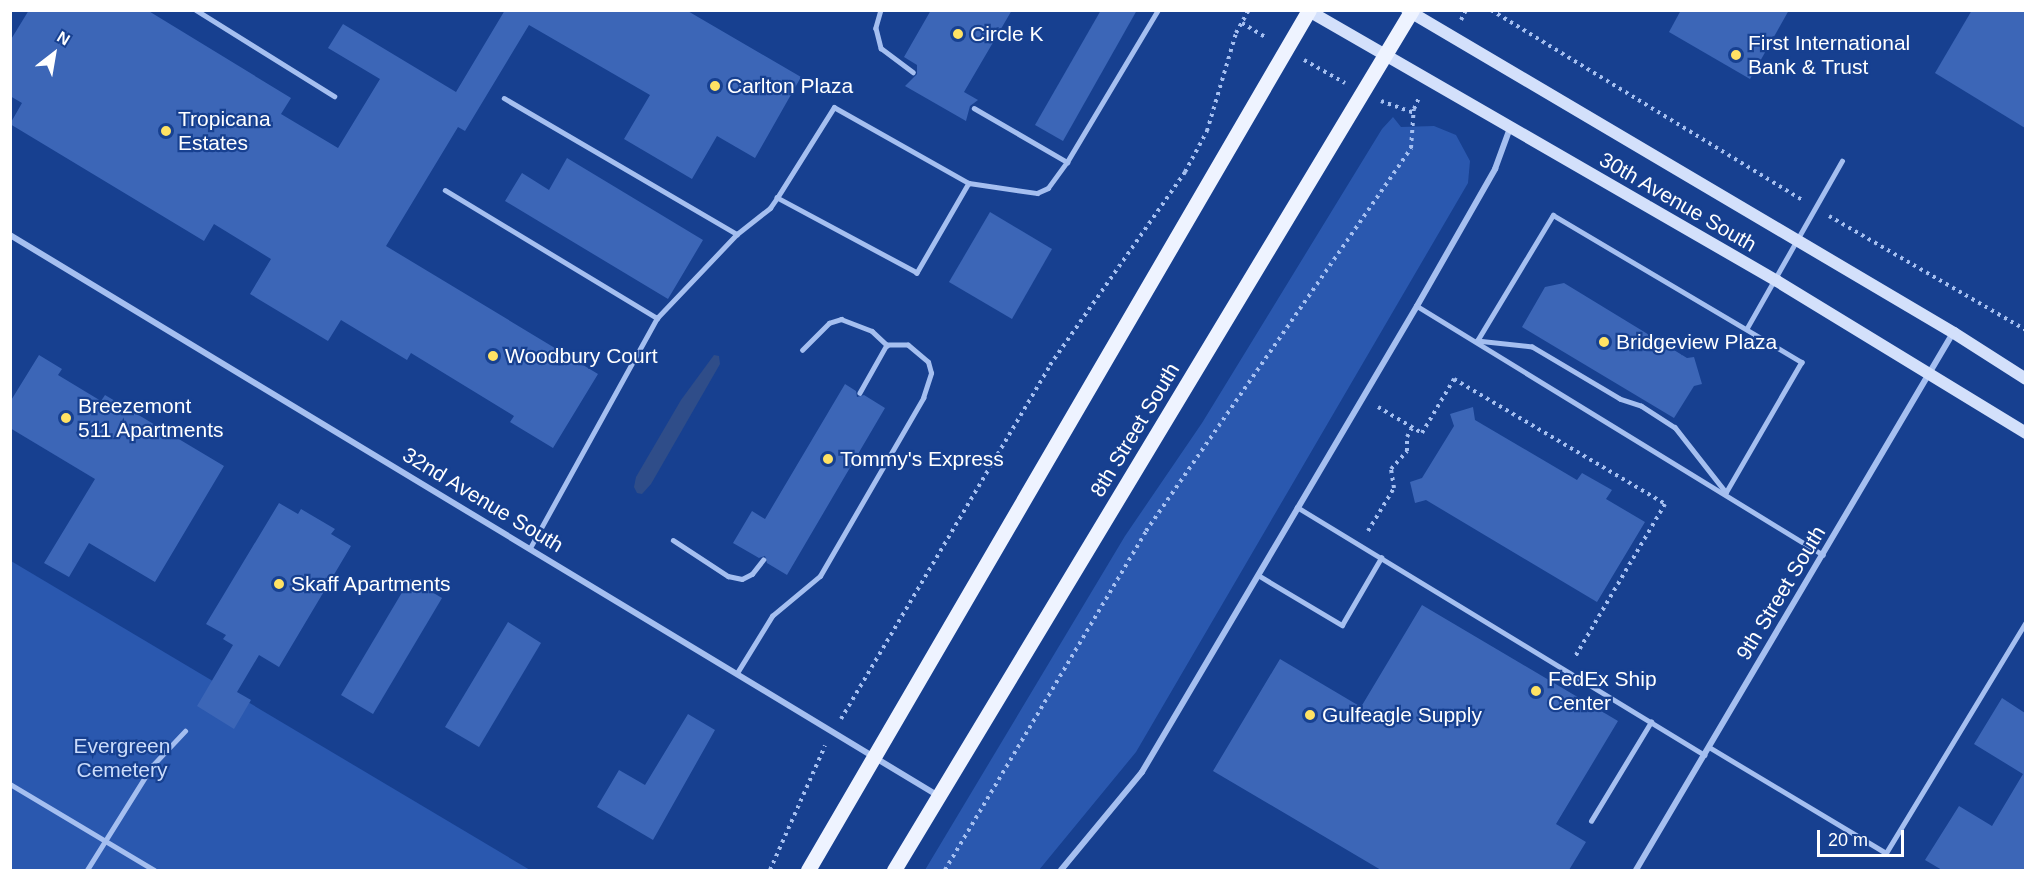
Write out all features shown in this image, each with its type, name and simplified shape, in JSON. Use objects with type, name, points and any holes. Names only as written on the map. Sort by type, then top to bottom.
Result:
[{"type":"main road","points":[[808,870],[1309,11]]},
{"type":"main road","name":"8th Street South","points":[[894,870],[1410,11]]},
{"type":"street","name":"30th Avenue South","points":[[1309,11],[1777,281],[2025,433]]},
{"type":"street","name":"30th Avenue South","points":[[1410,11],[1954,333],[2025,379]]},
{"type":"street","points":[[1062,870],[1142,772],[1495,170],[1510,128]]},
{"type":"street","name":"32nd Avenue South","points":[[10,235],[938,795]]},
{"type":"street","name":"9th Street South","points":[[1636,870],[1954,333]]},
{"type":"lane","points":[[196,10],[334,96]]},
{"type":"lane","points":[[881,10],[876,28],[881,48],[913,72]]},
{"type":"lane","points":[[530,548],[657,318],[736,234],[770,208],[834,107],[969,183],[1037,193],[1048,188],[1067,162],[1158,10]]},
{"type":"lane","points":[[504,98],[736,234]]},
{"type":"lane","points":[[974,108],[1067,162]]},
{"type":"lane","points":[[1747,328],[1777,281],[1815,207],[1842,161]]},
{"type":"lane","points":[[777,198],[917,273],[969,183]]},
{"type":"lane","points":[[445,190],[657,318]]},
{"type":"lane","points":[[1477,340],[1553,214],[1747,328],[1802,362],[1726,493]]},
{"type":"lane","points":[[1417,306],[1477,340],[1823,555]]},
{"type":"lane","points":[[737,673],[772,615],[820,576],[923,398],[931,373],[928,362],[908,345],[887,345],[872,331],[841,319],[829,323],[802,350]]},
{"type":"lane","points":[[1477,340],[1532,347],[1658,417],[1675,428],[1726,493]]},
{"type":"lane","points":[[860,393],[887,345]]},
{"type":"lane","points":[[1298,507],[1705,755]]},
{"type":"lane","points":[[673,540],[728,576],[742,579],[753,574],[763,560]]},
{"type":"lane","points":[[1258,575],[1342,625],[1381,558]]},
{"type":"lane","points":[[1709,747],[1886,853],[2025,622]]},
{"type":"lane","points":[[1592,821],[1651,722]]},
{"type":"lane","points":[[87,870],[152,766],[185,731]]},
{"type":"lane","points":[[10,784],[154,870]]},
{"type":"path","points":[[770,870],[814,767],[1050,365],[1185,172],[1207,132],[1242,22],[1249,10]]},
{"type":"path","points":[[1491,10],[1815,207],[2025,330]]},
{"type":"path","points":[[1242,22],[1264,36]]},
{"type":"path","points":[[1312,65],[1319,70]]},
{"type":"path","points":[[945,870],[1146,531],[1411,148],[1414,111],[1402,112]]},
{"type":"path","points":[[1362,398],[1422,433],[1454,379],[1665,504],[1567,671]]},
{"type":"path","points":[[1359,545],[1394,488],[1391,469],[1407,451],[1407,437],[1412,428]]},
{"type":"green space","points":[[1393,117],[1401,127],[1434,126],[1456,135],[1470,161],[1468,183],[1136,752],[1039,870],[925,870],[1125,536],[1202,423],[1382,129]]},
{"type":"green space","name":"Evergreen Cemetery","points":[[11,561],[530,870],[11,870]]},
{"type":"shaded area","points":[[714,355],[719,356],[720,364],[651,484],[642,494],[637,493],[634,487],[636,477],[681,400]]},
{"type":"building","points":[[29,10],[147,10],[291,98],[281,114],[338,148],[380,79],[328,48],[343,24],[456,92],[505,10],[686,10],[801,77],[755,158],[717,136],[692,179],[624,139],[650,95],[529,25],[465,131],[458,127],[386,246],[598,374],[553,448],[510,422],[514,416],[411,353],[407,360],[341,320],[328,341],[250,294],[271,259],[214,224],[204,241],[10,124],[22,103],[10,96],[10,41]]},
{"type":"building","name":"Circle K","points":[[931,10],[1012,10],[964,92],[978,100],[970,106],[966,121],[905,86],[917,74],[917,65],[904,57]]},
{"type":"building","name":"Circle K","points":[[1101,10],[1137,10],[1063,141],[1035,125]]},
{"type":"building","name":"First International Bank & Trust","points":[[1681,10],[1789,10],[1750,79],[1669,32]]},
{"type":"building","points":[[1972,10],[2025,10],[2025,128],[1935,73]]},
{"type":"building","points":[[567,158],[703,240],[668,299],[505,201],[522,173],[549,190]]},
{"type":"building","points":[[990,212],[1052,249],[1012,319],[949,282]]},
{"type":"building","name":"Bridgeview Plaza","points":[[1564,283],[1687,358],[1694,357],[1702,384],[1694,386],[1674,418],[1522,327],[1545,287]]},
{"type":"building","points":[[39,355],[62,369],[58,375],[101,401],[105,395],[224,466],[155,582],[89,543],[69,577],[44,563],[95,479],[10,428],[10,402]]},
{"type":"building","name":"Tommy's Express","points":[[845,384],[856,391],[857,397],[864,395],[885,408],[787,575],[767,563],[765,556],[759,558],[733,543],[752,511],[765,519]]},
{"type":"building","points":[[1473,407],[1475,420],[1577,480],[1582,473],[1612,490],[1606,499],[1645,522],[1597,602],[1426,500],[1415,503],[1410,482],[1422,478],[1454,426],[1450,414]]},
{"type":"building","name":"Skaff Apartments","points":[[279,503],[298,514],[301,509],[335,529],[331,534],[351,546],[279,667],[259,655],[237,692],[251,700],[234,729],[197,706],[233,645],[223,639],[226,635],[206,624]]},
{"type":"building","points":[[410,579],[442,598],[373,714],[341,695]]},
{"type":"building","points":[[1422,605],[1618,721],[1556,824],[1586,842],[1569,870],[1381,870],[1213,771],[1280,659],[1361,707]]},
{"type":"building","points":[[508,622],[541,643],[479,747],[445,727]]},
{"type":"building","points":[[2002,698],[2025,713],[2025,870],[1942,870],[1925,860],[1959,806],[1992,826],[2023,774],[1974,744]]},
{"type":"building","points":[[688,714],[715,730],[653,840],[597,807],[619,770],[645,785]]},
{"type":"place","name":"Circle K","points":[[958,34]]},
{"type":"place","name":"First International Bank & Trust","points":[[1736,55]]},
{"type":"place","name":"Carlton Plaza","points":[[715,86]]},
{"type":"place","name":"Tropicana Estates","points":[[166,131]]},
{"type":"place","name":"Bridgeview Plaza","points":[[1604,342]]},
{"type":"place","name":"Woodbury Court","points":[[493,356]]},
{"type":"place","name":"Breezemont 511 Apartments","points":[[66,418]]},
{"type":"place","name":"Tommy's Express","points":[[828,459]]},
{"type":"place","name":"Skaff Apartments","points":[[279,584]]},
{"type":"place","name":"FedEx Ship Center","points":[[1536,691]]},
{"type":"place","name":"Gulfeagle Supply","points":[[1310,715]]}]
